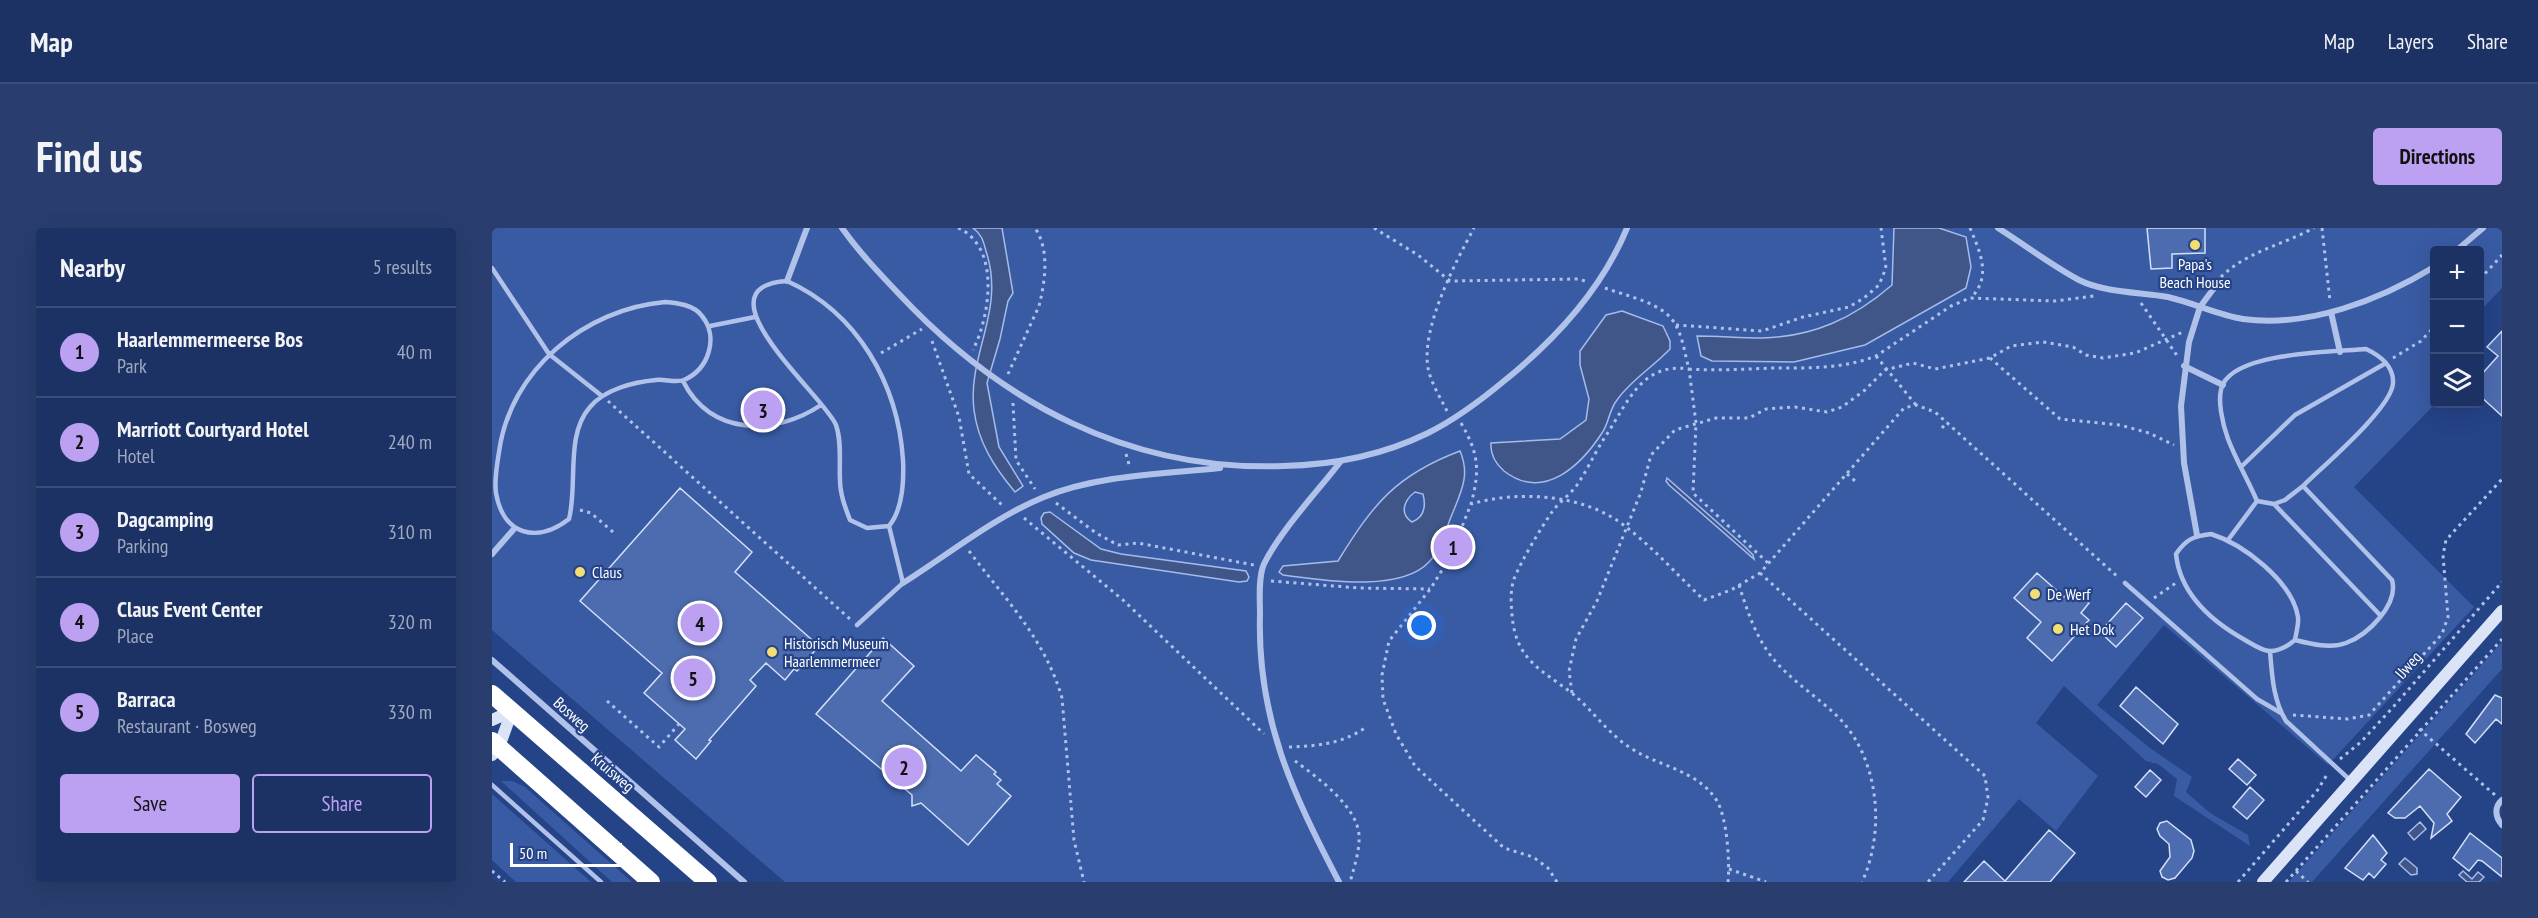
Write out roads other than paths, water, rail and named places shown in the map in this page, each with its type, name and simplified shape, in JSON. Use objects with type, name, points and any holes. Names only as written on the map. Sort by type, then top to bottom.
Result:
[{"type":"highway","name":"Kruisweg","points":[[492,694],[708,882]]},
{"type":"highway","points":[[494,748],[651,882]]},
{"type":"street","points":[[787,281],[807,228]]},
{"type":"street","points":[[842,228],[929,326],[974,365],[1012,389],[1065,420],[1121,445],[1142,452],[1226,467]]},
{"type":"street","points":[[903,583],[1012,512],[1069,489],[1127,478],[1226,467],[1313,465],[1341,461],[1400,446],[1454,418],[1537,355],[1597,285],[1627,228]]},
{"type":"street","points":[[1998,228],[2080,280],[2116,290],[2171,298],[2241,318],[2276,321],[2331,312],[2377,296],[2430,269]]},
{"type":"street","points":[[2462,246],[2483,228]]},
{"type":"street","points":[[2197,535],[2183,447],[2181,406],[2184,366],[2200,307],[2217,284]]},
{"type":"street","points":[[2331,312],[2340,352]]},
{"type":"street","points":[[2184,366],[2223,385]]},
{"type":"street","points":[[1339,882],[1323,854],[1277,747],[1261,680],[1259,640],[1263,565],[1341,461]]},
{"type":"street","points":[[492,554],[514,529]]},
{"type":"street","name":"IJweg","points":[[2263,882],[2502,610]]},
{"type":"street","name":"Bosweg","points":[[492,660],[744,882]]},
{"type":"street","points":[[492,720],[512,711]]},
{"type":"street","points":[[494,748],[512,711]]},
{"type":"street","points":[[2502,800],[2496,809],[2496,816],[2502,825]]},
{"type":"lane","points":[[492,268],[549,354],[602,396]]},
{"type":"lane","points":[[787,281],[808,290],[827,304],[863,341],[888,386],[901,429],[904,479],[895,519],[889,526],[867,528],[850,520],[843,502],[840,482],[836,424],[773,348],[755,317],[753,305],[757,293],[772,282],[787,281]]},
{"type":"lane","points":[[682,303],[700,312],[710,326],[710,350],[704,365],[683,381],[656,380],[620,388],[602,396],[589,408],[579,426],[572,508],[569,519],[551,531],[531,533],[514,529],[502,513],[494,492],[501,439],[511,410],[549,354],[604,316],[640,304],[682,303]]},
{"type":"lane","points":[[710,326],[755,317]]},
{"type":"lane","points":[[2366,349],[2386,363],[2392,372],[2394,384],[2386,402],[2303,486],[2285,500],[2274,504],[2257,501],[2227,437],[2221,408],[2223,385],[2236,370],[2256,361],[2366,349]]},
{"type":"lane","points":[[2241,467],[2295,415],[2386,363]]},
{"type":"lane","points":[[683,381],[695,401],[720,418],[746,426],[783,423],[804,416],[821,405]]},
{"type":"lane","points":[[2295,640],[2327,646],[2345,643],[2356,638],[2390,604],[2394,595],[2392,580],[2303,486]]},
{"type":"lane","points":[[2228,540],[2257,501]]},
{"type":"lane","points":[[2274,504],[2380,615]]},
{"type":"lane","points":[[857,625],[903,583],[889,526]]},
{"type":"lane","points":[[2211,534],[2228,540],[2248,551],[2274,576],[2293,602],[2298,617],[2295,640],[2288,646],[2270,651],[2219,626],[2193,598],[2181,580],[2176,554],[2184,542],[2197,535],[2211,534]]},
{"type":"lane","points":[[2125,583],[2257,699],[2281,713]]},
{"type":"lane","points":[[2270,651],[2273,684],[2281,713],[2286,721],[2352,782]]},
{"type":"lane","points":[[492,785],[601,882]]},
{"type":"place","name":"Papa's Beach House","points":[[2195,245]]},
{"type":"place","name":"Dagcamping","points":[[763,410]]},
{"type":"place","name":"Haarlemmermeerse Bos","points":[[1453,547]]},
{"type":"place","name":"Claus","points":[[580,572]]},
{"type":"place","name":"De Werf","points":[[2035,594]]},
{"type":"place","name":"Claus Event Center","points":[[700,623]]},
{"type":"place","name":"Het Dok","points":[[2058,629]]},
{"type":"place","name":"Historisch Museum Haarlemmermeer","points":[[772,652]]},
{"type":"place","name":"Barraca","points":[[693,678]]},
{"type":"place","name":"Marriott Courtyard Hotel","points":[[904,767]]}]
